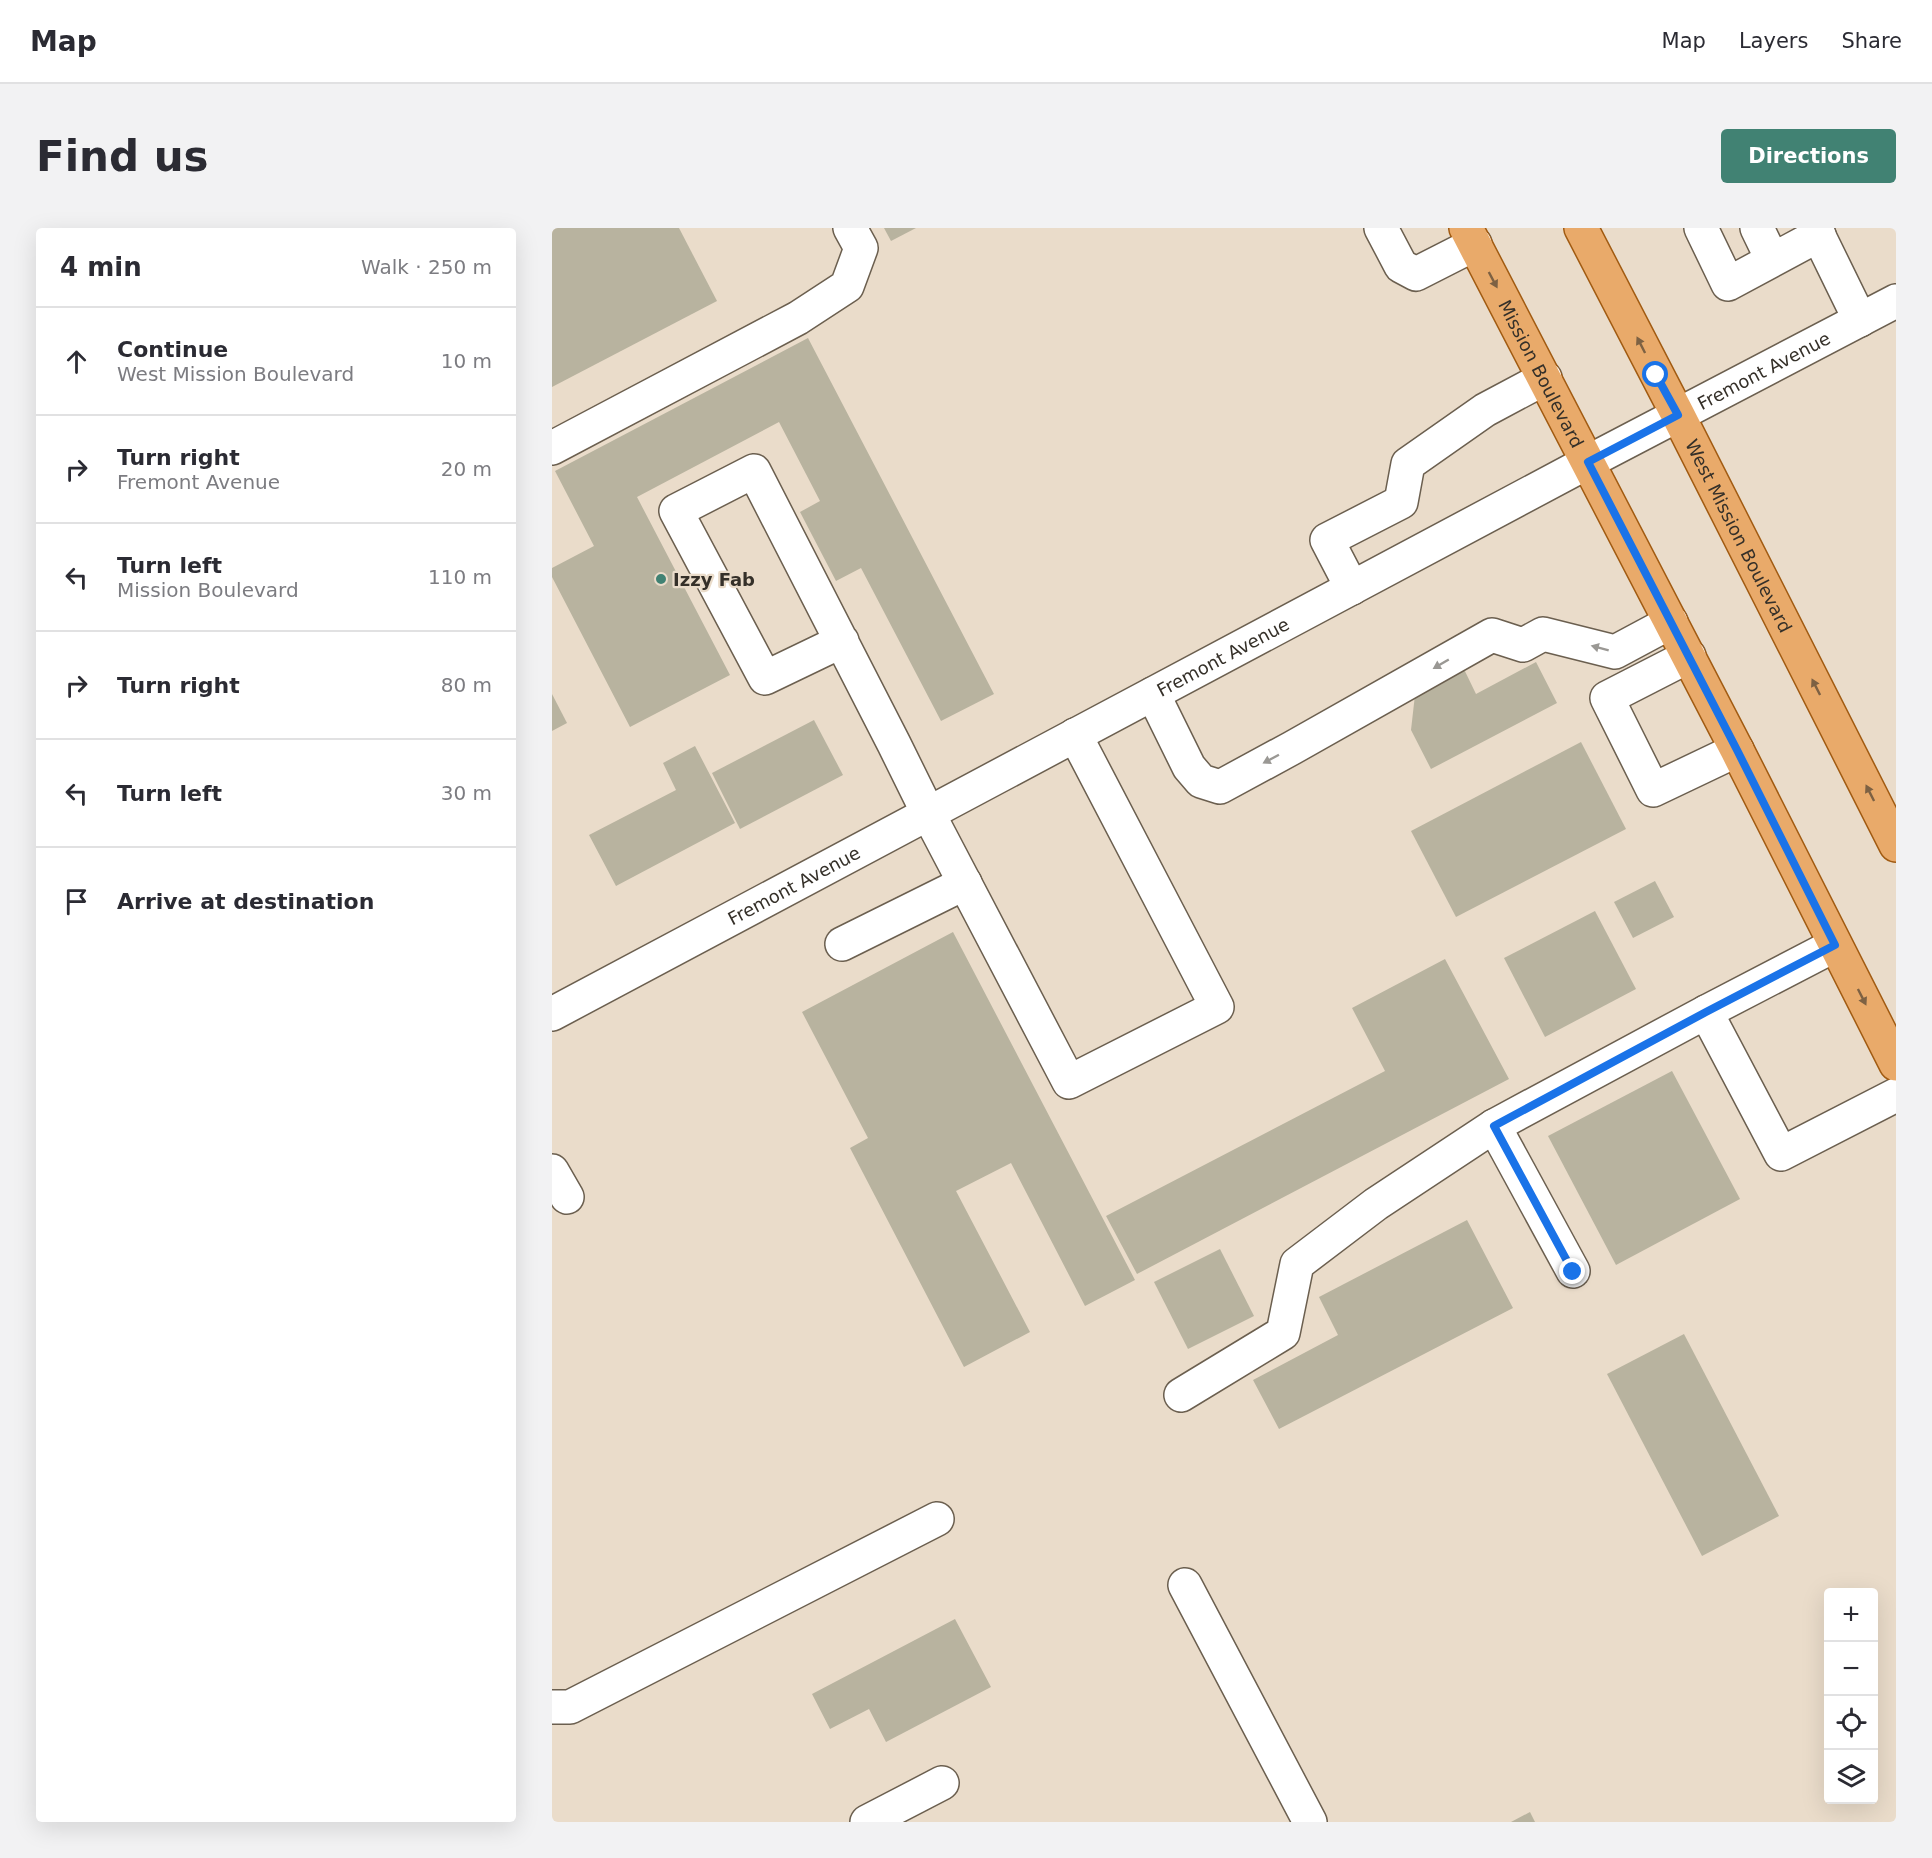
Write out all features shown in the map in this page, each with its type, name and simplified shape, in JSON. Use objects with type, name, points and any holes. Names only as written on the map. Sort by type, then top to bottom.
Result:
[{"type":"main road","name":"West Mission Boulevard","points":[[1581,228],[1896,845]]},
{"type":"main road","name":"Mission Boulevard","points":[[1471,236],[1689,656],[1896,1064]]},
{"type":"street","points":[[552,448],[798,318],[848,286],[861,248],[850,228]]},
{"type":"street","points":[[1382,228],[1401,266],[1416,274],[1471,236]]},
{"type":"street","points":[[1701,228],[1728,284],[1817,232],[1860,320]]},
{"type":"street","points":[[1757,228],[1773,259]]},
{"type":"street","name":"Fremont Avenue","points":[[552,1014],[1588,462],[1896,301]]},
{"type":"street","points":[[1352,588],[1327,540],[1401,502],[1408,464],[1485,410],[1545,378]]},
{"type":"street","points":[[842,641],[765,678],[676,511],[754,471],[842,641],[928,813],[1069,1082],[1217,1007],[1075,735]]},
{"type":"street","points":[[1153,694],[1189,767],[1201,781],[1220,787],[1492,635],[1523,645],[1543,634],[1615,652],[1671,622]]},
{"type":"street","points":[[1689,656],[1607,698],[1653,790],[1737,750]]},
{"type":"street","points":[[842,944],[965,883]]},
{"type":"street","points":[[1181,1395],[1283,1333],[1297,1264],[1376,1204],[1494,1126],[1835,945]]},
{"type":"street","points":[[1706,1012],[1781,1154],[1896,1095]]},
{"type":"street","points":[[1494,1126],[1573,1272]]},
{"type":"street","points":[[552,1707],[570,1707],[937,1519]]},
{"type":"street","points":[[1185,1585],[1310,1822]]},
{"type":"street","points":[[867,1822],[942,1783]]},
{"type":"building","points":[[552,228],[679,228],[717,301],[552,387]]},
{"type":"building","points":[[884,228],[916,228],[891,241]]},
{"type":"building","points":[[808,338],[994,694],[941,721],[861,568],[836,581],[800,512],[820,501],[779,422],[637,497],[730,675],[630,727],[552,577],[552,568],[594,546],[555,471]]},
{"type":"building","points":[[1536,662],[1557,703],[1431,769],[1411,730],[1416,686],[1461,663],[1476,694]]},
{"type":"building","points":[[552,694],[567,723],[552,731]]},
{"type":"building","points":[[814,720],[843,775],[740,829],[712,773]]},
{"type":"building","points":[[1581,742],[1626,829],[1456,917],[1411,831]]},
{"type":"building","points":[[695,746],[735,823],[616,886],[589,835],[676,790],[663,763]]},
{"type":"building","points":[[1655,881],[1674,917],[1633,938],[1614,902]]},
{"type":"building","points":[[1595,911],[1636,989],[1545,1037],[1504,958]]},
{"type":"building","points":[[953,932],[1135,1280],[1085,1306],[1011,1163],[956,1191],[1030,1332],[964,1367],[850,1148],[868,1138],[802,1012]]},
{"type":"building","points":[[1445,959],[1509,1079],[1137,1274],[1106,1216],[1385,1071],[1352,1008]]},
{"type":"building","points":[[1672,1071],[1740,1199],[1616,1265],[1548,1136]]},
{"type":"building","points":[[1467,1220],[1513,1308],[1279,1429],[1253,1380],[1338,1335],[1319,1297]]},
{"type":"building","points":[[1220,1249],[1254,1316],[1188,1349],[1154,1282]]},
{"type":"building","points":[[1684,1334],[1779,1516],[1702,1556],[1607,1374]]},
{"type":"building","points":[[955,1619],[991,1687],[886,1742],[869,1709],[830,1729],[812,1694]]},
{"type":"building","points":[[1530,1812],[1535,1822],[1511,1822]]},
{"type":"place","name":"Izzy Fab","points":[[661,579]]},
{"type":"route","points":[[1573,1272],[1494,1126],[1835,945],[1588,462],[1678,415],[1656,375]]}]
